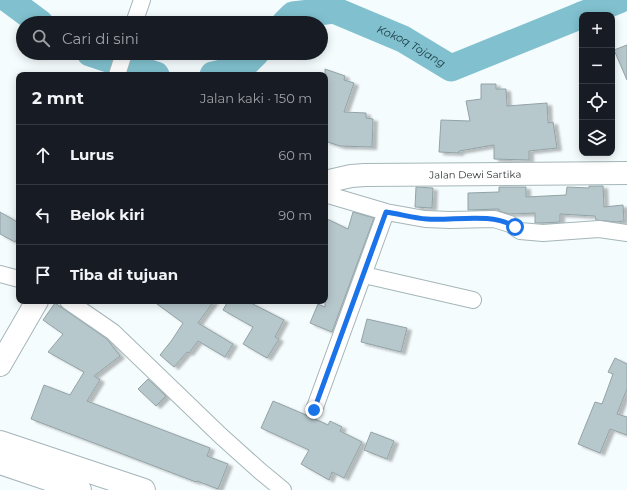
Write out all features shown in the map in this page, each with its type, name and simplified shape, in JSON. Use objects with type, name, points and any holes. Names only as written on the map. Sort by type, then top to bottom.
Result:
[{"type":"street","points":[[136,16],[142,0]]},
{"type":"street","points":[[118,72],[122,60]]},
{"type":"street","name":"Jalan Dewi Sartika","points":[[328,181],[351,176],[365,175],[627,173]]},
{"type":"street","points":[[328,195],[386,212],[425,219],[494,219],[510,224],[520,231],[543,233],[599,230],[627,233]]},
{"type":"street","points":[[314,410],[386,212]]},
{"type":"street","points":[[0,274],[16,278]]},
{"type":"street","points":[[364,275],[473,300]]},
{"type":"street","points":[[0,365],[35,304]]},
{"type":"street","points":[[72,304],[113,332],[221,436],[284,490]]},
{"type":"street","points":[[0,442],[144,490]]},
{"type":"street","points":[[0,463],[80,490]]},
{"type":"building","points":[[627,45],[627,80],[615,52],[615,50]]},
{"type":"building","points":[[325,69],[345,76],[344,80],[354,83],[344,112],[366,113],[366,118],[373,119],[372,147],[340,146],[328,142],[328,72],[325,72]]},
{"type":"building","points":[[481,84],[496,84],[496,89],[506,89],[507,106],[547,103],[548,123],[553,122],[557,148],[529,151],[529,160],[494,159],[494,145],[459,151],[459,153],[439,152],[441,120],[470,121],[466,101],[481,99]]},
{"type":"building","points":[[589,186],[603,186],[604,207],[623,205],[624,221],[616,222],[596,220],[595,216],[560,214],[560,222],[535,223],[535,213],[509,214],[499,211],[499,209],[468,210],[468,193],[499,192],[499,187],[526,187],[526,197],[566,195],[567,187],[589,188]]},
{"type":"building","points":[[416,187],[433,188],[432,208],[415,207]]},
{"type":"building","points":[[0,212],[16,221],[16,240],[15,242],[0,234]]},
{"type":"building","points":[[353,212],[374,218],[332,332],[310,323],[318,304],[325,307],[325,304],[328,304],[328,219],[348,229]]},
{"type":"building","points":[[54,304],[56,304],[107,339],[120,356],[94,376],[100,380],[87,401],[210,448],[207,456],[228,464],[218,489],[31,419],[44,385],[70,395],[84,372],[48,352],[63,334],[43,320]]},
{"type":"building","points":[[157,304],[212,304],[198,323],[233,344],[225,357],[198,341],[189,353],[187,352],[174,367],[160,355],[183,323]]},
{"type":"building","points":[[226,304],[253,304],[284,320],[275,337],[279,339],[267,358],[243,344],[253,327],[223,310]]},
{"type":"building","points":[[367,319],[407,328],[401,352],[361,342]]},
{"type":"building","points":[[615,358],[627,364],[627,389],[617,414],[627,417],[627,435],[610,429],[600,453],[578,444],[595,402],[602,404],[613,374],[608,372]]},
{"type":"building","points":[[148,379],[166,396],[156,406],[138,389]]},
{"type":"building","points":[[273,401],[306,415],[311,419],[315,419],[328,425],[330,421],[342,427],[340,431],[362,442],[344,478],[332,472],[329,480],[301,464],[309,450],[261,428]]},
{"type":"building","points":[[371,432],[394,441],[387,459],[364,450]]},
{"type":"waterway","name":"Kokoq Tojang","points":[[9,0],[31,16]]},
{"type":"waterway","name":"Kokoq Tojang","points":[[589,12],[619,0]]},
{"type":"waterway","name":"Kokoq Tojang","points":[[292,16],[334,10],[403,39],[451,68],[579,16]]},
{"type":"waterway","name":"Kokoq Tojang","points":[[111,60],[147,72]]},
{"type":"waterway","name":"Kokoq Tojang","points":[[226,72],[240,69],[249,60]]},
{"type":"route","points":[[314,410],[386,212],[425,219],[494,219],[504,221],[515,227]]}]
